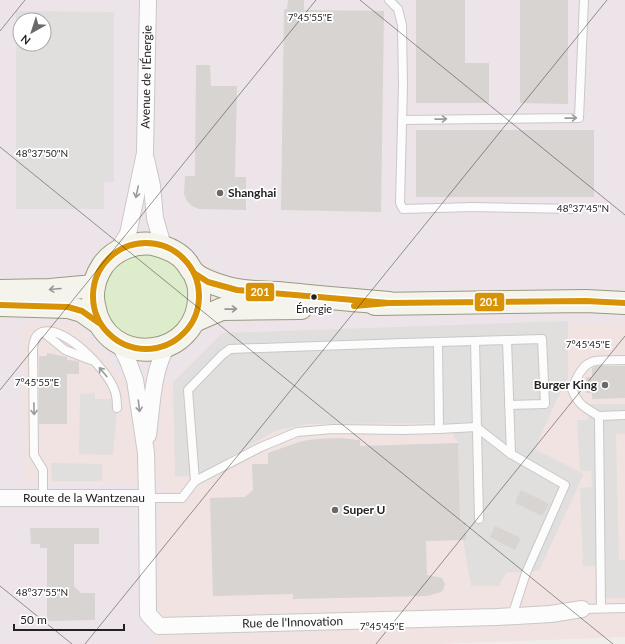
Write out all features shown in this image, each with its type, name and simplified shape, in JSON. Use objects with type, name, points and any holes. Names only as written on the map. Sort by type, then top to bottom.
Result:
[{"type":"main road","points":[[0,305],[68,307],[82,311],[99,323],[108,334],[119,343],[130,348],[155,350],[178,340],[194,321],[199,305],[199,288],[194,273],[176,252],[163,246],[148,244],[132,245],[117,252],[106,261],[98,273],[94,286],[94,305],[99,323]]},
{"type":"main road","points":[[194,273],[205,279],[233,289],[389,303]]},
{"type":"main road","points":[[0,291],[50,290],[94,286]]},
{"type":"main road","points":[[586,301],[625,295]]},
{"type":"main road","points":[[194,321],[222,309],[337,307],[389,303],[586,301],[625,303]]},
{"type":"street","name":"Avenue de l'Énergie","points":[[117,252],[128,234],[145,154],[148,0]]},
{"type":"street","name":"Avenue de l'Énergie","points":[[145,154],[152,186],[156,218],[163,246]]},
{"type":"street","name":"Route de la Wantzenau","points":[[0,498],[147,498],[146,453],[135,380],[119,343]]},
{"type":"street","name":"Route de la Wantzenau","points":[[146,453],[155,380],[160,359],[167,346]]},
{"type":"street","name":"Rue de l'Innovation","points":[[147,498],[148,614],[159,626],[489,618],[551,614],[582,609]]},
{"type":"lane","points":[[389,0],[398,9],[402,25],[400,203],[403,208],[472,207],[576,209]]},
{"type":"lane","points":[[402,120],[579,118],[584,0]]},
{"type":"lane","points":[[43,498],[43,470],[34,455],[33,350],[36,337],[47,331],[56,332],[64,335],[82,348],[107,377],[114,388],[117,408]]},
{"type":"lane","points":[[43,332],[65,350],[94,361]]},
{"type":"lane","points":[[195,481],[188,390],[222,355],[230,350],[542,339],[545,404],[509,405]]},
{"type":"lane","points":[[507,340],[510,454]]},
{"type":"lane","points":[[475,341],[479,519]]},
{"type":"lane","points":[[438,342],[439,429]]},
{"type":"lane","points":[[625,360],[591,362],[585,365],[576,379],[572,389],[576,398],[584,408],[599,416],[625,415]]},
{"type":"lane","points":[[599,416],[601,608]]},
{"type":"lane","points":[[147,498],[182,498],[195,481],[261,447],[297,432],[333,429],[403,430],[476,427],[510,454],[565,485],[526,573],[512,616]]},
{"type":"lane","points":[[582,609],[625,608]]},
{"type":"shaded area","points":[[0,0],[625,0],[625,322],[222,333],[173,382],[120,375],[75,323],[22,323],[23,484],[163,483],[153,644],[0,644]]},
{"type":"shaded area","points":[[16,11],[114,12],[114,182],[104,182],[104,209],[16,209],[16,52],[52,52],[52,12]]},
{"type":"shaded area","points":[[568,321],[568,379],[556,401],[535,449],[584,474],[539,570],[526,573],[507,572],[499,586],[471,586],[463,540],[466,540],[466,523],[460,523],[458,443],[446,423],[306,424],[275,431],[201,474],[175,477],[173,382],[222,333]]},
{"type":"shaded area","points":[[625,322],[625,637],[440,644],[153,644],[162,483],[23,484],[22,323],[75,323],[120,375],[173,382],[222,333]]},
{"type":"shaded area","points":[[95,393],[95,399],[112,399],[117,408],[113,455],[79,454],[80,394]]},
{"type":"shaded area","points":[[587,404],[625,404],[625,434],[616,434],[619,560],[625,560],[625,598],[595,598],[597,567],[583,566],[580,488],[592,487],[591,471],[580,471],[577,420],[588,420]]},
{"type":"shaded area","points":[[51,463],[102,464],[102,481],[52,481]]},
{"type":"green space","points":[[146,252],[169,260],[179,269],[185,280],[188,292],[184,316],[177,326],[167,334],[148,341],[142,341],[129,337],[110,327],[101,283],[113,264]]},
{"type":"building","points":[[288,0],[304,0],[304,10],[384,11],[381,212],[281,210],[284,9],[287,9]]},
{"type":"building","points":[[416,0],[465,0],[465,63],[489,63],[489,103],[416,103]]},
{"type":"building","points":[[520,0],[568,0],[568,104],[520,103]]},
{"type":"building","points":[[196,65],[210,65],[211,86],[237,86],[235,177],[246,177],[246,210],[199,209],[192,206],[187,201],[184,194],[185,176],[195,176]]},
{"type":"building","points":[[416,130],[594,130],[594,197],[416,197]]},
{"type":"building","points":[[47,353],[67,357],[67,360],[79,361],[79,374],[67,374],[67,424],[39,424],[39,356],[47,356]]},
{"type":"building","name":"Burger King","points":[[598,366],[625,366],[625,398],[592,399],[592,393],[586,393],[586,377],[592,377],[592,368]]},
{"type":"building","name":"Super U","points":[[340,438],[360,440],[360,446],[458,443],[460,523],[466,522],[466,540],[426,541],[427,575],[442,578],[445,584],[443,590],[427,596],[293,599],[293,594],[213,596],[210,498],[245,497],[253,490],[252,464],[268,464],[268,453],[302,441]]},
{"type":"building","points":[[521,490],[549,504],[542,516],[515,503]]},
{"type":"building","points":[[495,526],[521,538],[515,550],[490,537]]},
{"type":"building","points":[[30,528],[99,528],[99,544],[74,544],[74,586],[81,593],[95,593],[95,620],[47,621],[47,548],[40,548],[40,544],[31,544]]},
{"type":"transit line","name":"201","points":[[146,243],[166,247],[183,259],[195,276],[199,296],[195,316],[183,333],[166,345],[146,349],[126,345],[109,333],[97,316],[93,296],[97,276],[109,259],[126,247],[146,243]]},
{"type":"transit line","name":"201","points":[[194,273],[208,282],[237,290],[389,303]]},
{"type":"transit line","name":"201","points":[[354,306],[389,303],[586,301],[625,303]]},
{"type":"transit line","name":"201","points":[[0,305],[68,307],[82,311],[99,323]]},
{"type":"place","name":"Shanghai","points":[[220,193]]},
{"type":"place","name":"Énergie","points":[[314,297]]},
{"type":"place","name":"Burger King","points":[[605,385]]},
{"type":"place","name":"Super U","points":[[335,510]]}]
